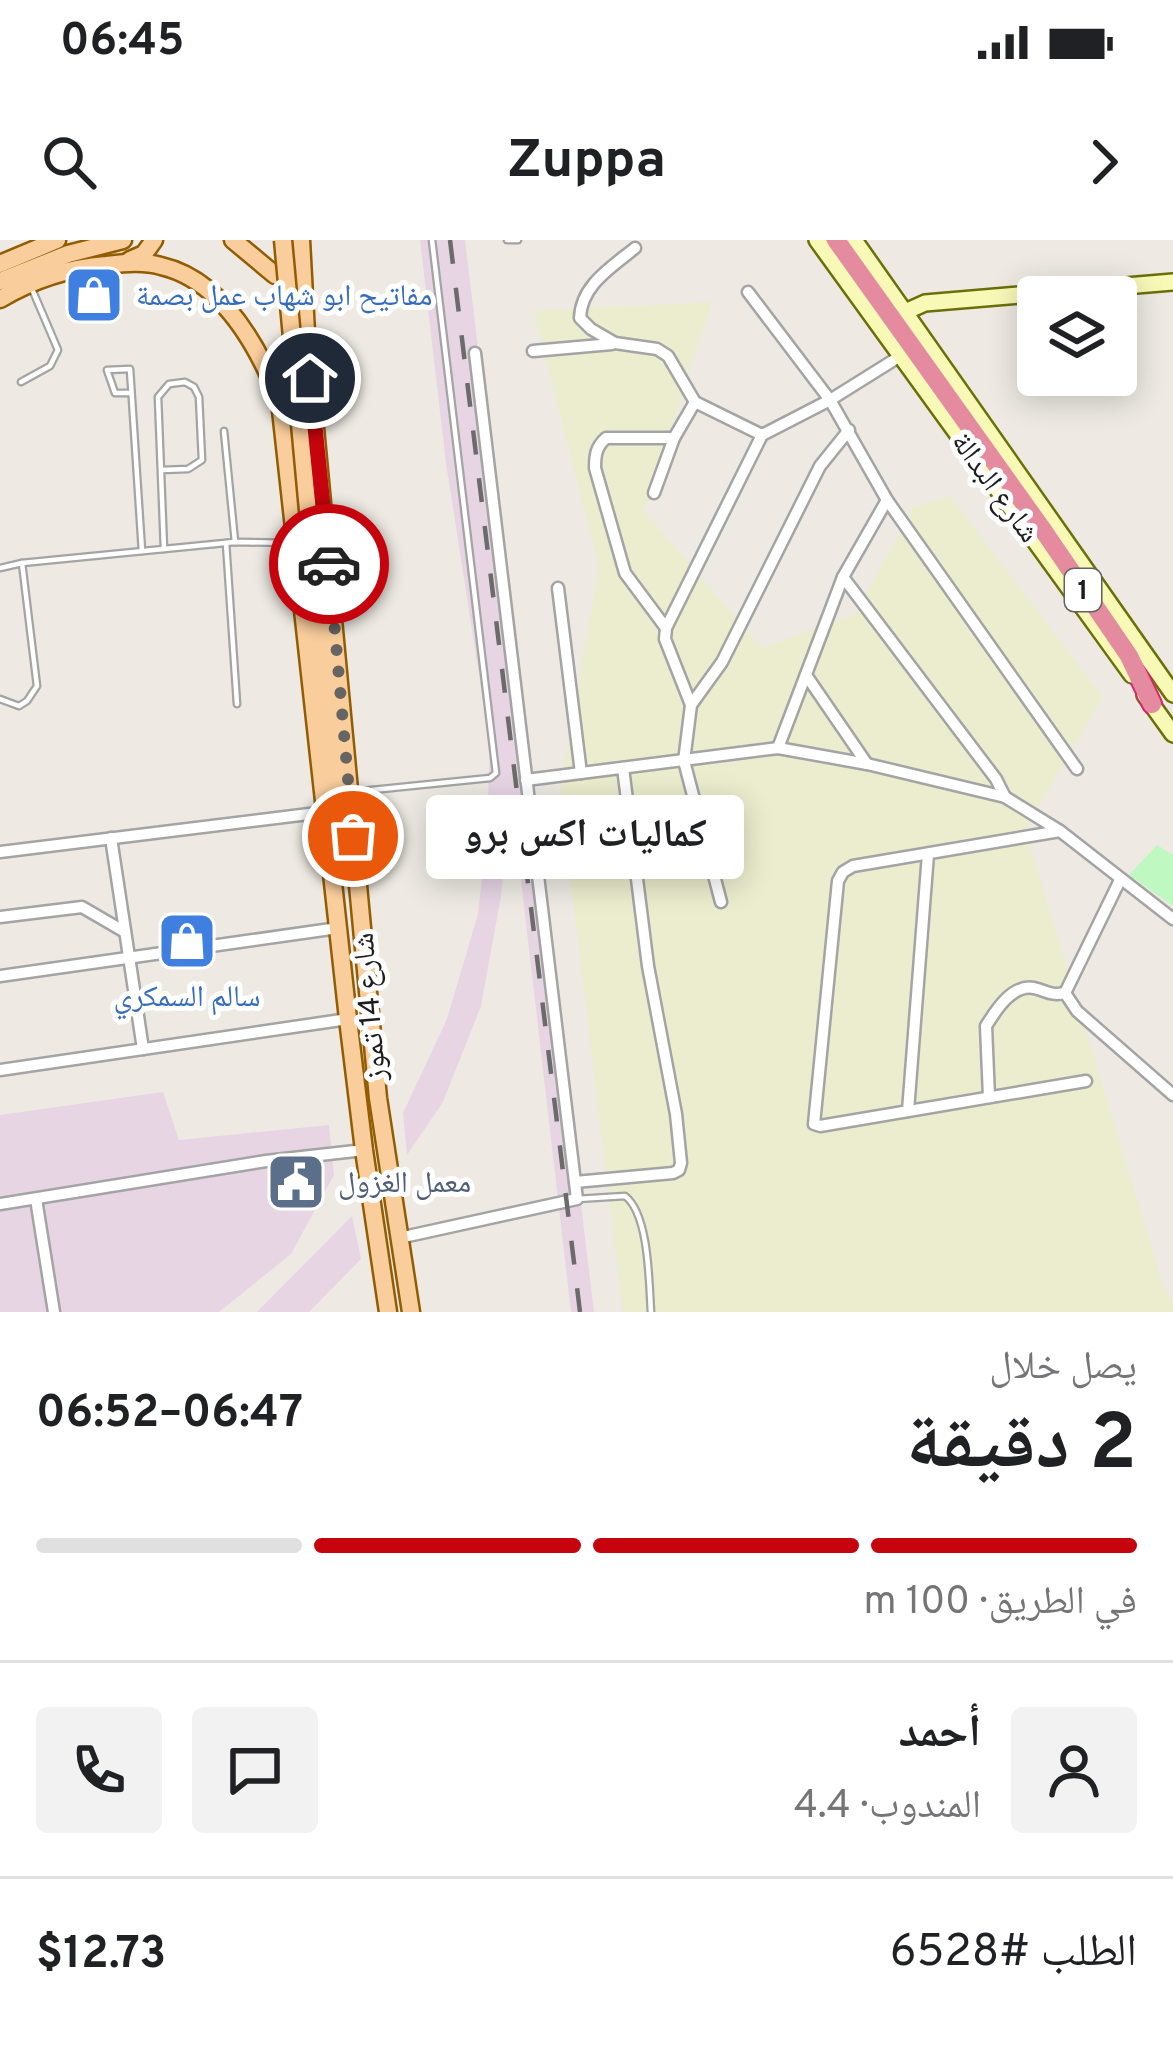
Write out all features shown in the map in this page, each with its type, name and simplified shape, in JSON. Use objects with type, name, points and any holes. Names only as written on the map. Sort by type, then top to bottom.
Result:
[{"type":"highway","name":"1","points":[[836,240],[911,357],[1129,656],[1152,704]]},
{"type":"main road","points":[[0,264],[57,240]]},
{"type":"main road","points":[[0,281],[39,264],[123,240]]},
{"type":"main road","points":[[0,298],[67,272],[118,264],[144,254],[154,240]]},
{"type":"main road","points":[[232,240],[275,275]]},
{"type":"main road","points":[[283,240],[343,830],[342,873],[335,901]]},
{"type":"main road","points":[[301,240],[306,332]]},
{"type":"main road","points":[[818,240],[911,357]]},
{"type":"main road","name":"شارع البدالة","points":[[854,240],[1173,694]]},
{"type":"main road","name":"شارع 14 تموز","points":[[118,264],[163,266],[203,286],[253,344],[284,420],[348,1019],[388,1312]]},
{"type":"main road","points":[[905,312],[925,303],[1173,282]]},
{"type":"main road","points":[[298,305],[306,332]]},
{"type":"main road","name":"شارع 14 تموز","points":[[306,332],[378,1098],[411,1312]]},
{"type":"main road","points":[[291,488],[309,493],[320,485]]},
{"type":"main road","points":[[1152,704],[1173,734]]},
{"type":"street","points":[[615,343],[580,318],[580,303],[593,283],[635,248]]},
{"type":"street","points":[[748,292],[830,400],[886,500],[1077,769]]},
{"type":"street","points":[[533,351],[615,343],[657,349],[668,356],[695,402],[762,435]]},
{"type":"street","points":[[398,1238],[577,1198],[475,352]]},
{"type":"street","points":[[691,705],[665,639],[666,628],[762,435],[911,357]]},
{"type":"street","points":[[654,493],[674,438],[695,402]]},
{"type":"street","points":[[721,902],[684,760],[691,705],[722,662],[820,466],[849,430]]},
{"type":"street","points":[[666,628],[625,573],[595,455],[606,438],[674,438]]},
{"type":"street","points":[[778,748],[843,577],[886,500]]},
{"type":"street","points":[[843,577],[1005,796]]},
{"type":"street","points":[[558,588],[581,773]]},
{"type":"street","points":[[806,675],[867,764]]},
{"type":"street","points":[[526,780],[778,748],[867,764],[1005,796],[1060,831],[1173,919]]},
{"type":"street","points":[[575,1182],[674,1173],[681,1162],[648,966],[622,768]]},
{"type":"street","points":[[0,852],[325,812]]},
{"type":"street","points":[[1060,831],[853,866],[843,872],[838,881],[814,1124],[1086,1081]]},
{"type":"street","points":[[111,838],[143,1049]]},
{"type":"street","points":[[908,1111],[928,854]]},
{"type":"street","points":[[1064,993],[1120,880]]},
{"type":"street","points":[[0,917],[82,907],[125,932]]},
{"type":"street","points":[[0,976],[338,928]]},
{"type":"street","points":[[988,1097],[988,1020],[1019,989],[1064,993]]},
{"type":"street","points":[[1064,993],[1077,1011],[1173,1095]]},
{"type":"street","points":[[0,1070],[348,1019]]},
{"type":"street","points":[[0,1204],[364,1150]]},
{"type":"street","points":[[36,1199],[54,1312]]},
{"type":"lane","points":[[349,793],[490,778],[496,773],[432,240]]},
{"type":"lane","points":[[507,240],[518,240]]},
{"type":"lane","points":[[21,382],[50,366],[58,350],[29,284]]},
{"type":"lane","points":[[131,393],[115,393],[107,370],[130,369],[142,551]]},
{"type":"lane","points":[[161,470],[188,469],[202,460],[199,397],[185,382],[169,384],[158,398],[164,549]]},
{"type":"lane","points":[[224,430],[235,542]]},
{"type":"lane","points":[[0,568],[235,542],[297,543]]},
{"type":"lane","points":[[226,543],[237,704]]},
{"type":"lane","points":[[0,699],[20,706],[37,686],[22,563]]},
{"type":"lane","points":[[577,1198],[625,1196],[637,1208],[649,1268],[651,1312]]},
{"type":"shaded area","points":[[420,240],[465,240],[594,1312],[571,1312],[515,828],[508,829],[481,1006],[443,1102],[407,1155],[403,1113],[447,1019],[478,914],[490,745],[446,463]]},
{"type":"shaded area","points":[[163,1092],[179,1140],[329,1125],[334,1175],[291,1254],[219,1312],[0,1312],[0,1115]]},
{"type":"shaded area","points":[[352,1216],[361,1259],[309,1312],[257,1312]]},
{"type":"green space","points":[[712,302],[644,511],[762,648],[856,614],[913,507],[950,496],[1103,697],[1025,830],[1173,1312],[623,1312],[560,792],[599,566],[534,311]]},
{"type":"green space","points":[[1157,845],[1173,855],[1173,906],[1129,875]]},
{"type":"railway","points":[[450,240],[580,1312]]},
{"type":"way so far","points":[[329,564],[353,836]]},
{"type":"place","name":"مفاتيح ابو شهاب عمل بصمة","points":[[94,295]]},
{"type":"place","name":"كماليات اكس برو","points":[[353,836]]},
{"type":"place","name":"سالم السمكري","points":[[187,941]]},
{"type":"place","name":"معمل الغزول","points":[[296,1182]]},
{"type":"route","points":[[310,378],[329,564]]}]
